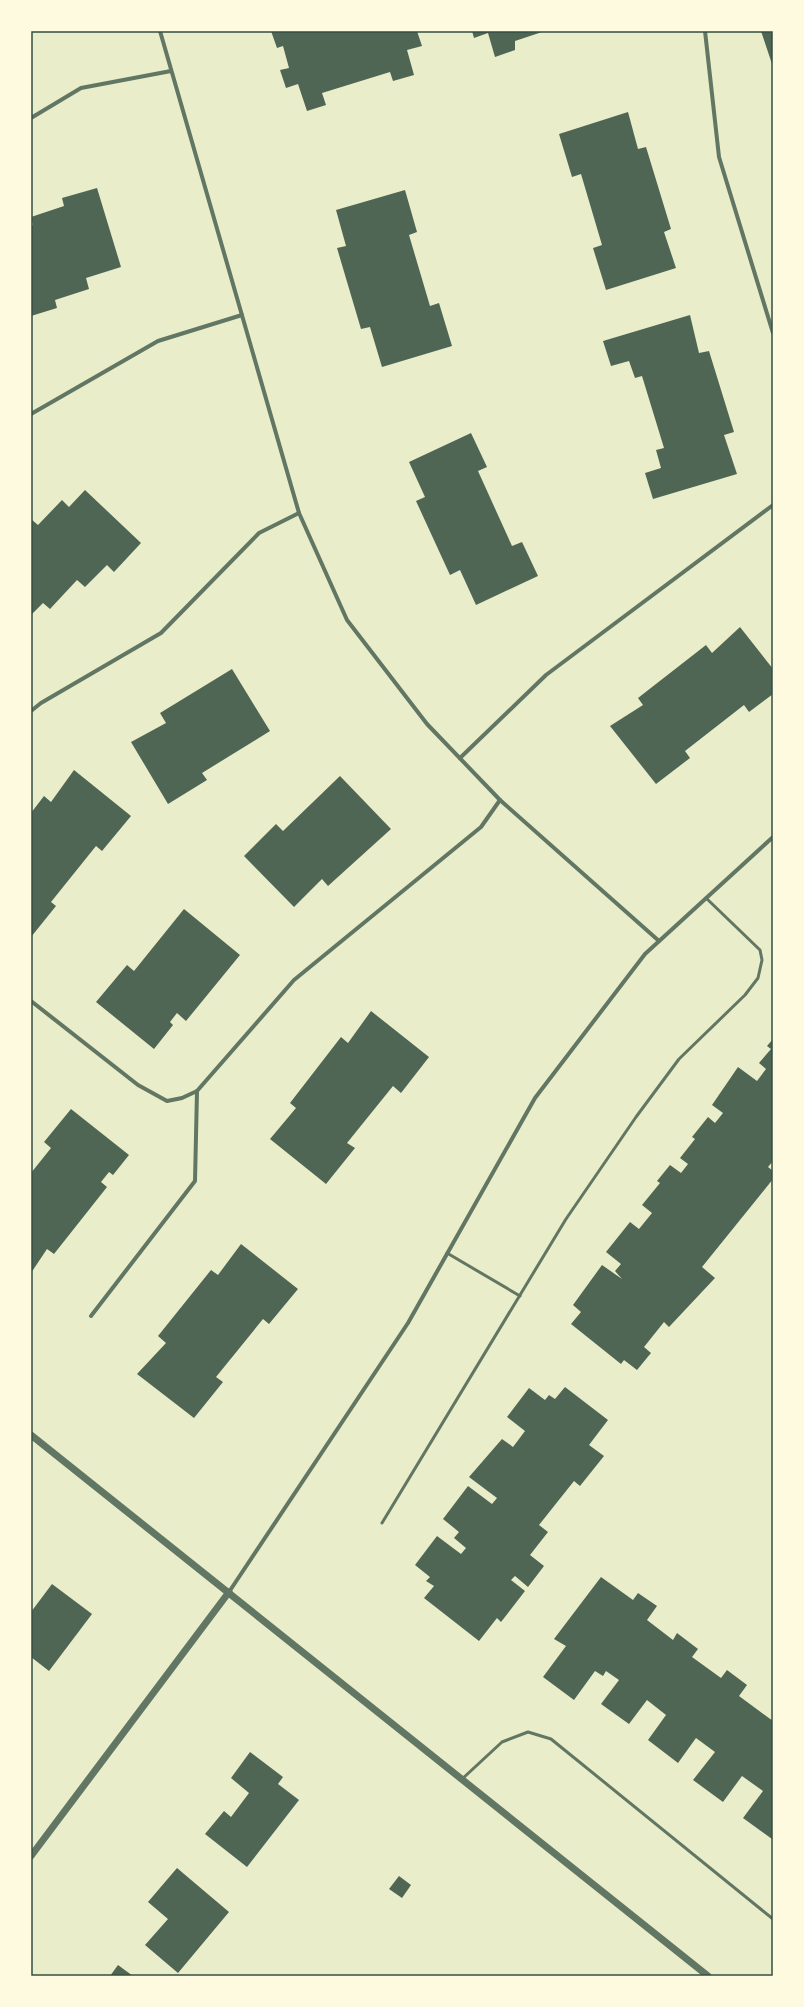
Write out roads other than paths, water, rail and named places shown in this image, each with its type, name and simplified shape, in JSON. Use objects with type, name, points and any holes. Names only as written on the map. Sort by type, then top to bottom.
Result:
[{"type":"street","points":[[160,31],[299,513],[348,620],[427,724],[500,800],[659,941]]},
{"type":"street","points":[[705,31],[718,157],[773,333]]},
{"type":"street","points":[[31,118],[81,88],[171,71]]},
{"type":"street","points":[[31,414],[158,341],[242,315]]},
{"type":"street","points":[[460,758],[546,676],[773,505]]},
{"type":"street","points":[[31,711],[40,703],[161,633],[259,533],[299,513]]},
{"type":"street","points":[[31,1001],[138,1085],[167,1101],[182,1098],[197,1091],[294,980],[481,827],[500,800]]},
{"type":"street","points":[[31,1856],[229,1592],[408,1323],[535,1098],[645,954],[773,837]]},
{"type":"street","points":[[91,1316],[195,1181],[197,1091]]},
{"type":"street","points":[[31,1435],[708,1976]]},
{"type":"lane","points":[[382,1523],[566,1219],[644,1105],[679,1059],[745,995],[758,978],[762,960],[760,950],[706,898]]},
{"type":"lane","points":[[448,1252],[520,1296]]},
{"type":"lane","points":[[462,1779],[502,1742],[528,1732],[551,1739],[773,1919]]}]
